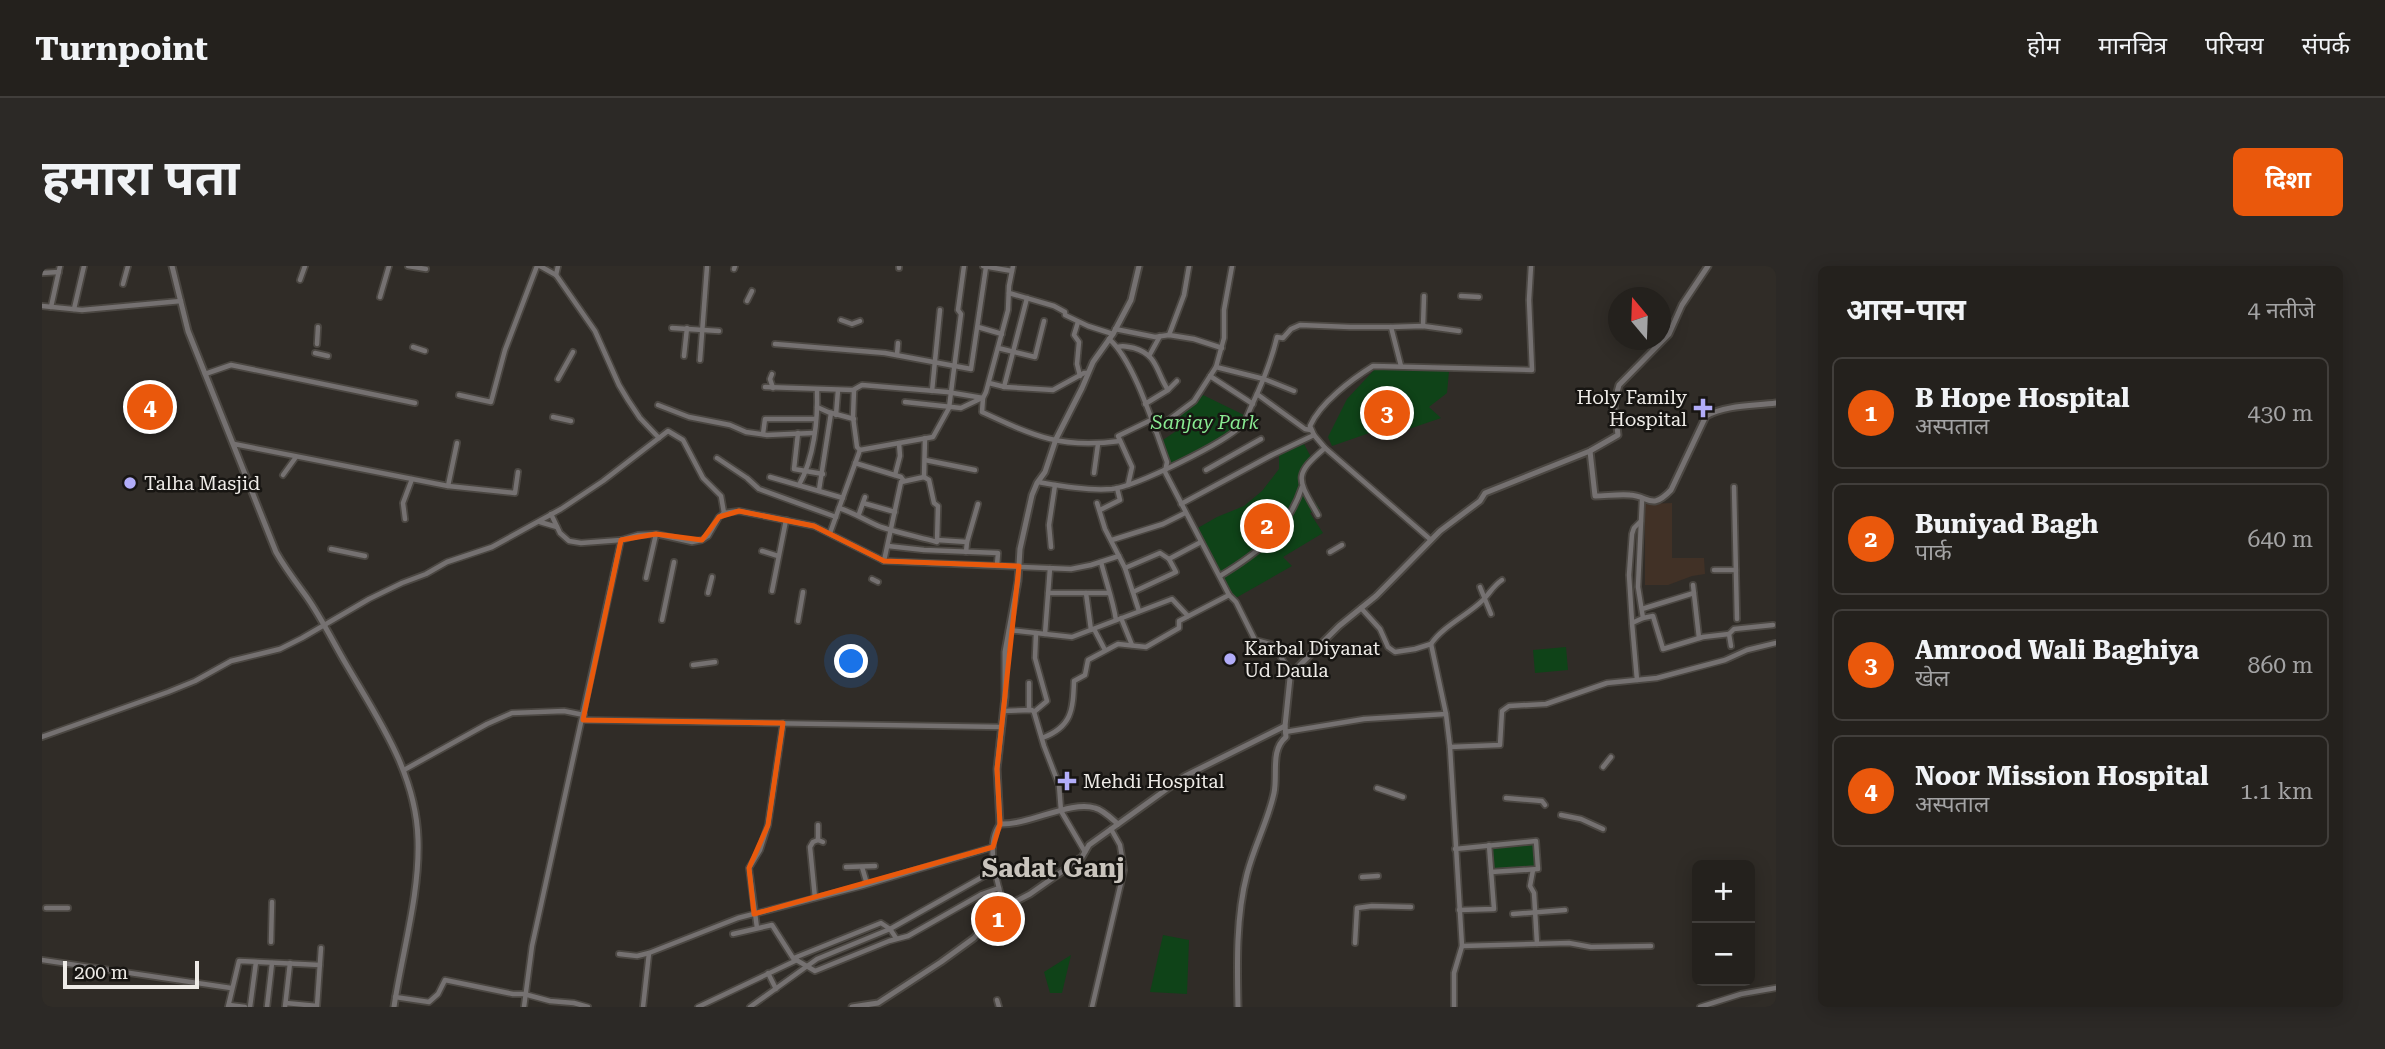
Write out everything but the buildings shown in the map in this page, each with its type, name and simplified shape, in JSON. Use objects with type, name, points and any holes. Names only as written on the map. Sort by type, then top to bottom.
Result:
[{"type":"street","points":[[74,309],[84,266]]},
{"type":"street","points":[[123,284],[128,266]]},
{"type":"street","points":[[172,266],[188,331],[276,552],[289,575],[307,597],[395,749],[404,770],[418,837],[418,871],[394,1007]]},
{"type":"street","points":[[300,280],[305,266]]},
{"type":"street","points":[[380,297],[389,266]]},
{"type":"street","points":[[408,266],[426,269]]},
{"type":"street","points":[[459,395],[491,402],[505,350],[539,266],[556,275],[595,331],[618,385],[640,418],[660,438]]},
{"type":"street","points":[[556,275],[558,266]]},
{"type":"street","points":[[860,450],[933,437],[949,408],[952,393],[964,266]]},
{"type":"street","points":[[775,344],[897,355],[971,369],[985,266],[1012,268],[1008,310],[983,398],[982,412],[1033,436],[1078,445],[1120,440]]},
{"type":"street","points":[[1004,907],[993,847],[1000,824],[997,769],[1002,727],[1005,652],[1020,549],[1032,495],[1045,472],[1055,440],[1093,362],[1131,300],[1139,266]]},
{"type":"street","points":[[1168,335],[1184,295],[1189,266]]},
{"type":"street","points":[[1155,430],[1194,401],[1216,367],[1224,338],[1224,310],[1232,266]]},
{"type":"street","points":[[1312,433],[1313,420],[1321,411],[1355,377],[1373,366],[1532,370],[1529,300],[1531,266]]},
{"type":"street","points":[[1238,1007],[1237,966],[1241,908],[1247,873],[1275,790],[1276,759],[1280,741],[1286,737],[1290,678],[1339,626],[1376,596],[1431,540],[1480,501],[1486,493],[1590,451],[1618,435],[1614,403],[1619,384],[1669,334],[1682,305],[1708,266]]},
{"type":"street","points":[[700,359],[707,267]]},
{"type":"street","points":[[42,273],[59,269],[51,307]]},
{"type":"street","points":[[747,301],[752,292]]},
{"type":"street","points":[[1009,293],[1054,306],[1078,322],[1112,334],[1194,338],[1222,348]]},
{"type":"street","points":[[1423,326],[1424,296]]},
{"type":"street","points":[[1461,296],[1479,296]]},
{"type":"street","points":[[1004,387],[1027,298]]},
{"type":"street","points":[[42,306],[74,309],[181,301]]},
{"type":"street","points":[[932,391],[940,310]]},
{"type":"street","points":[[841,320],[852,324],[860,321]]},
{"type":"street","points":[[998,348],[1035,358],[1044,321]]},
{"type":"street","points":[[1078,322],[1074,335],[1079,342],[1077,364],[1080,376]]},
{"type":"street","points":[[1038,482],[1116,488],[1128,485],[1166,470],[1243,425],[1269,370],[1277,337],[1283,338],[1300,324],[1350,327],[1423,326],[1459,331]]},
{"type":"street","points":[[317,344],[318,327]]},
{"type":"street","points":[[978,327],[1002,334]]},
{"type":"street","points":[[1391,327],[1401,366]]},
{"type":"street","points":[[672,328],[719,331]]},
{"type":"street","points":[[684,356],[687,328]]},
{"type":"street","points":[[1112,334],[1145,404],[1167,462],[1166,470],[1185,513],[1229,595],[1236,602],[1255,640],[1274,646],[1294,673]]},
{"type":"street","points":[[1149,356],[1160,336]]},
{"type":"street","points":[[897,355],[898,342]]},
{"type":"street","points":[[1118,347],[1123,345],[1145,351],[1168,390]]},
{"type":"street","points":[[413,347],[425,351]]},
{"type":"street","points":[[558,379],[573,352]]},
{"type":"street","points":[[315,354],[328,356]]},
{"type":"street","points":[[205,374],[231,365],[415,403]]},
{"type":"street","points":[[1216,367],[1264,379],[1294,391]]},
{"type":"street","points":[[989,383],[1004,387],[1053,390],[1088,373]]},
{"type":"street","points":[[772,374],[770,379],[773,387]]},
{"type":"street","points":[[1210,376],[1253,404]]},
{"type":"street","points":[[1145,404],[1177,381]]},
{"type":"street","points":[[765,387],[838,390],[855,389],[862,385],[983,398]]},
{"type":"street","points":[[855,389],[854,419],[857,447],[860,450]]},
{"type":"street","points":[[799,485],[807,471],[816,419],[817,390]]},
{"type":"street","points":[[819,490],[838,390]]},
{"type":"street","points":[[1257,394],[1312,433],[1325,448],[1401,511],[1431,540]]},
{"type":"street","points":[[905,402],[961,408],[983,398]]},
{"type":"street","points":[[1590,451],[1594,496],[1634,495],[1642,500],[1652,501],[1664,497],[1671,490],[1706,416],[1731,408],[1776,403]]},
{"type":"street","points":[[658,405],[689,417],[763,434],[813,433]]},
{"type":"street","points":[[817,407],[854,419]]},
{"type":"street","points":[[553,417],[571,421]]},
{"type":"street","points":[[763,434],[765,419],[816,419]]},
{"type":"street","points":[[1128,485],[1132,467],[1118,436],[1151,420]]},
{"type":"street","points":[[42,737],[168,692],[231,661],[280,649],[402,583],[447,562],[492,548],[603,481],[668,431],[682,440],[703,478],[721,496],[724,513]]},
{"type":"street","points":[[798,433],[794,469],[823,474]]},
{"type":"street","points":[[1181,504],[1312,433]]},
{"type":"street","points":[[924,477],[925,439]]},
{"type":"street","points":[[1206,470],[1261,439]]},
{"type":"street","points":[[448,486],[457,443]]},
{"type":"street","points":[[895,475],[900,456],[899,443]]},
{"type":"street","points":[[234,444],[448,486],[515,493],[519,472]]},
{"type":"street","points":[[1094,473],[1098,444]]},
{"type":"street","points":[[1318,515],[1302,487],[1301,478],[1305,464],[1325,448]]},
{"type":"street","points":[[830,533],[860,450]]},
{"type":"street","points":[[283,475],[296,457]]},
{"type":"street","points":[[718,458],[759,489],[836,517]]},
{"type":"street","points":[[925,460],[975,470]]},
{"type":"street","points":[[855,463],[901,477],[905,481]]},
{"type":"street","points":[[771,477],[843,498]]},
{"type":"street","points":[[884,561],[901,482],[924,477]]},
{"type":"street","points":[[924,477],[929,481],[934,503],[938,506],[937,540]]},
{"type":"street","points":[[405,519],[403,503],[412,479]]},
{"type":"street","points":[[1051,547],[1049,525],[1055,485]]},
{"type":"street","points":[[1220,576],[1269,543],[1289,516],[1302,487]]},
{"type":"street","points":[[1734,487],[1737,620]]},
{"type":"street","points":[[1100,510],[1120,500],[1116,488]]},
{"type":"street","points":[[859,514],[864,500],[895,512]]},
{"type":"street","points":[[1642,500],[1638,587],[1643,618]]},
{"type":"street","points":[[1097,503],[1105,529],[1125,568],[1139,611]]},
{"type":"street","points":[[966,552],[978,505]]},
{"type":"street","points":[[839,508],[859,514],[866,520],[892,530],[937,542],[967,542]]},
{"type":"street","points":[[551,514],[560,533],[569,541],[621,540],[656,534],[692,542],[708,536],[724,513],[739,511],[814,526],[884,561],[1071,569],[1119,556]]},
{"type":"street","points":[[1112,540],[1163,524],[1185,513]]},
{"type":"street","points":[[772,591],[786,520]]},
{"type":"street","points":[[539,521],[557,527]]},
{"type":"street","points":[[1637,680],[1630,588],[1632,534],[1641,521]]},
{"type":"street","points":[[646,578],[656,534]]},
{"type":"street","points":[[524,1007],[532,946],[621,540]]},
{"type":"street","points":[[702,540],[710,543]]},
{"type":"street","points":[[1170,559],[1201,542]]},
{"type":"street","points":[[1331,552],[1342,545]]},
{"type":"street","points":[[888,546],[998,553],[997,565]]},
{"type":"street","points":[[331,550],[365,556]]},
{"type":"street","points":[[762,551],[778,556]]},
{"type":"street","points":[[1631,552],[1640,553]]},
{"type":"street","points":[[1125,568],[1160,553],[1170,559],[1176,572],[1133,592]]},
{"type":"street","points":[[662,620],[674,562]]},
{"type":"street","points":[[1101,562],[1108,593],[1132,645]]},
{"type":"street","points":[[1045,634],[1051,568]]},
{"type":"street","points":[[1714,570],[1736,570]]},
{"type":"street","points":[[708,593],[712,577]]},
{"type":"street","points":[[872,579],[878,582]]},
{"type":"street","points":[[1361,608],[1380,629],[1388,648],[1395,652],[1431,644],[1465,612],[1484,600],[1502,580]]},
{"type":"street","points":[[1693,585],[1699,638]]},
{"type":"street","points":[[1480,587],[1491,614]]},
{"type":"street","points":[[798,621],[803,592]]},
{"type":"street","points":[[1048,593],[1108,593]]},
{"type":"street","points":[[1086,593],[1092,630],[1105,650]]},
{"type":"street","points":[[1642,608],[1694,593]]},
{"type":"street","points":[[1042,738],[1057,733],[1070,715],[1073,708],[1074,681],[1085,675],[1088,660],[1118,644],[1146,647],[1179,628],[1179,621],[1229,595]]},
{"type":"street","points":[[1009,630],[1073,638],[1172,599],[1188,616]]},
{"type":"street","points":[[1632,623],[1653,616],[1663,649],[1699,638],[1729,634],[1734,629],[1773,625]]},
{"type":"street","points":[[1003,711],[1032,711],[1047,701],[1035,658],[1036,633]]},
{"type":"street","points":[[1729,634],[1731,646]]},
{"type":"street","points":[[1450,747],[1500,745],[1502,711],[1509,706],[1546,704],[1607,683],[1657,678],[1776,643]]},
{"type":"street","points":[[1431,644],[1450,747],[1454,849],[1462,946],[1454,973],[1454,1007]]},
{"type":"street","points":[[692,666],[715,662]]},
{"type":"street","points":[[1029,683],[1032,711],[1059,785],[1062,811],[1085,852]]},
{"type":"street","points":[[404,770],[512,713],[564,711],[584,717],[1002,727]]},
{"type":"street","points":[[852,1007],[878,1003],[941,962],[974,938],[991,916],[1067,869],[1089,845],[1185,776],[1285,729],[1364,719],[1446,715]]},
{"type":"street","points":[[757,928],[749,868],[760,850],[768,825],[783,723]]},
{"type":"street","points":[[1603,767],[1611,757]]},
{"type":"street","points":[[1377,788],[1403,797]]},
{"type":"street","points":[[1506,798],[1542,801],[1545,806]]},
{"type":"street","points":[[1000,824],[1027,822],[1083,806],[1095,808],[1118,824]]},
{"type":"street","points":[[1561,815],[1581,819],[1603,829]]},
{"type":"street","points":[[815,898],[810,847],[820,841],[818,825]]},
{"type":"street","points":[[1092,1007],[1124,870],[1120,845],[1111,829]]},
{"type":"street","points":[[1454,849],[1536,841],[1538,869],[1491,873]]},
{"type":"street","points":[[1459,910],[1494,909],[1489,845]]},
{"type":"street","points":[[619,954],[637,956],[649,953],[754,914],[993,847]]},
{"type":"street","points":[[846,866],[874,866]]},
{"type":"street","points":[[862,867],[867,884]]},
{"type":"street","points":[[1533,870],[1530,886],[1534,893],[1537,944]]},
{"type":"street","points":[[750,1007],[817,959],[890,929],[996,872]]},
{"type":"street","points":[[1363,877],[1378,876]]},
{"type":"street","points":[[733,934],[772,925],[795,959],[815,971],[896,938],[908,936],[982,894],[999,888]]},
{"type":"street","points":[[271,942],[272,902]]},
{"type":"street","points":[[1355,943],[1357,908],[1411,907]]},
{"type":"street","points":[[46,908],[68,908]]},
{"type":"street","points":[[1513,914],[1565,910]]},
{"type":"street","points":[[698,1007],[795,959],[879,924],[883,923],[896,938]]},
{"type":"street","points":[[1462,946],[1569,943],[1591,947],[1651,946]]},
{"type":"street","points":[[290,963],[285,1005],[317,1006],[321,948]]},
{"type":"street","points":[[643,1007],[649,953]]},
{"type":"street","points":[[42,960],[231,988]]},
{"type":"street","points":[[256,962],[247,1007],[228,1006],[239,961],[320,965]]},
{"type":"street","points":[[267,1007],[272,962]]},
{"type":"street","points":[[768,973],[776,989]]},
{"type":"street","points":[[395,997],[429,1002],[438,994],[445,980],[588,1007]]},
{"type":"street","points":[[1700,1007],[1741,994],[1776,988]]},
{"type":"street","points":[[997,1000],[999,1007]]},
{"type":"highlighted area","points":[[739,511],[814,526],[884,561],[1019,566],[997,769],[1000,824],[993,847],[754,914],[749,868],[768,825],[783,723],[583,720],[621,540],[656,534],[702,540],[719,517]]},
{"type":"shaded area","points":[[1672,503],[1672,558],[1704,558],[1705,574],[1668,585],[1645,585],[1645,504]]},
{"type":"green space","points":[[1375,369],[1449,371],[1447,393],[1429,407],[1441,418],[1409,429],[1404,421],[1332,446],[1328,437],[1347,399]]},
{"type":"green space","name":"Sanjay Park","points":[[1203,395],[1246,416],[1243,425],[1169,467],[1163,440],[1182,427],[1179,417]]},
{"type":"green space","points":[[1304,444],[1312,459],[1300,481],[1320,509],[1310,513],[1323,533],[1283,557],[1292,566],[1234,599],[1196,529],[1244,506],[1262,491],[1279,469],[1279,452]]},
{"type":"green space","points":[[1566,647],[1568,670],[1535,673],[1533,650]]},
{"type":"green space","points":[[1533,845],[1535,866],[1494,869],[1492,848]]},
{"type":"green space","points":[[1163,935],[1189,940],[1187,994],[1150,992]]},
{"type":"green space","points":[[1071,955],[1062,993],[1050,993],[1044,972]]},
{"type":"place","name":"Noor Mission Hospital","points":[[150,407]]},
{"type":"place","name":"Holy Family Hospital","points":[[1703,408]]},
{"type":"place","name":"Amrood Wali Baghiya","points":[[1387,413]]},
{"type":"place","name":"Talha Masjid","points":[[130,483]]},
{"type":"place","name":"Buniyad Bagh","points":[[1267,526]]},
{"type":"place","name":"Karbal Diyanat Ud Daula","points":[[1230,659]]},
{"type":"place","name":"Mehdi Hospital","points":[[1067,781]]},
{"type":"place","name":"B Hope Hospital","points":[[998,919]]},
{"type":"district","name":"Sadat Ganj","points":[[1053,868]]}]
